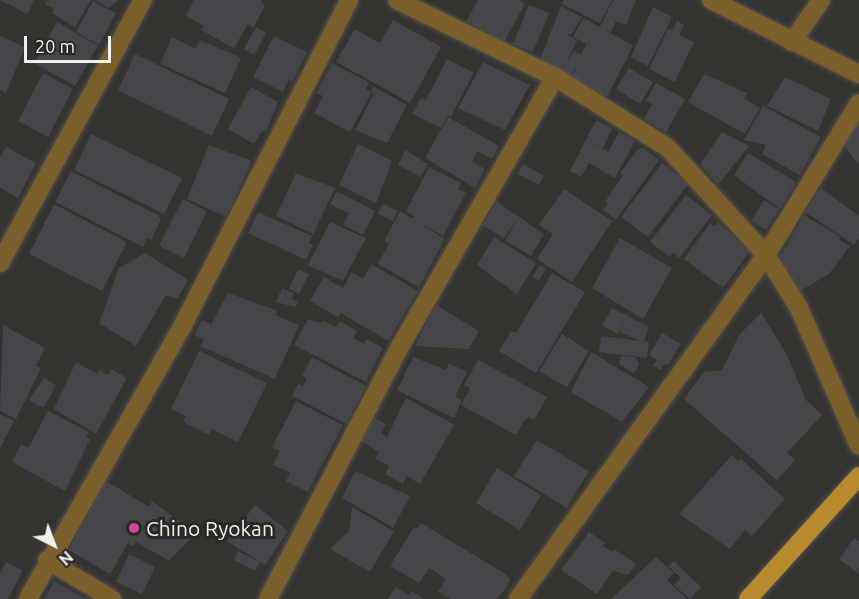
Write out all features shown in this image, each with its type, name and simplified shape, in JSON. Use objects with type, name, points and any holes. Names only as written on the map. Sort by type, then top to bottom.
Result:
[{"type":"main road","points":[[748,599],[859,476]]},
{"type":"street","points":[[0,263],[142,0]]},
{"type":"street","points":[[28,599],[47,560],[185,321],[349,0]]},
{"type":"street","points":[[397,0],[555,77],[668,148],[766,255],[799,308],[859,447]]},
{"type":"street","points":[[711,0],[859,74]]},
{"type":"street","points":[[792,42],[821,0]]},
{"type":"street","points":[[268,599],[401,345],[555,77]]},
{"type":"street","points":[[518,599],[766,255],[859,103]]},
{"type":"street","points":[[47,560],[112,599]]},
{"type":"building","points":[[0,0],[34,0],[28,14]]},
{"type":"building","points":[[48,0],[91,0],[75,27],[52,13],[54,9],[45,4]]},
{"type":"building","points":[[95,0],[118,0],[109,8]]},
{"type":"building","points":[[194,0],[261,0],[265,6],[253,28],[248,24],[234,48],[201,30],[204,26],[186,16]]},
{"type":"building","points":[[478,0],[519,0],[525,4],[504,42],[466,21]]},
{"type":"building","points":[[564,0],[612,0],[600,23],[562,4]]},
{"type":"building","points":[[613,0],[636,0],[626,25],[616,21],[611,32],[604,29],[633,46],[607,97],[572,77],[586,44],[573,37],[583,18],[600,27]]},
{"type":"building","points":[[93,1],[116,13],[99,45],[76,32]]},
{"type":"building","points":[[529,5],[549,13],[533,52],[513,44]]},
{"type":"building","points":[[561,6],[582,17],[572,34],[567,34],[577,41],[565,66],[574,51],[582,55],[570,78],[540,59]]},
{"type":"building","points":[[653,7],[672,17],[648,66],[631,57]]},
{"type":"building","points":[[393,20],[441,47],[410,103],[336,62],[355,29],[380,43]]},
{"type":"building","points":[[677,21],[684,25],[679,35],[694,42],[675,82],[649,69],[668,29],[672,31]]},
{"type":"building","points":[[57,22],[98,46],[75,86],[34,63]]},
{"type":"building","points":[[256,27],[266,33],[254,55],[244,49]]},
{"type":"building","points":[[0,36],[25,47],[6,93],[0,90]]},
{"type":"building","points":[[274,36],[307,52],[293,81],[289,79],[283,92],[253,77]]},
{"type":"building","points":[[172,37],[196,49],[200,40],[241,58],[225,93],[160,64]]},
{"type":"building","points":[[135,54],[229,99],[212,136],[118,90]]},
{"type":"building","points":[[447,59],[474,73],[451,116],[448,115],[441,128],[412,114],[421,98],[426,100]]},
{"type":"building","points":[[483,62],[530,85],[505,130],[458,108]]},
{"type":"building","points":[[332,63],[369,82],[366,89],[372,92],[350,132],[314,113],[323,96],[316,93]]},
{"type":"building","points":[[629,68],[653,82],[640,104],[616,89]]},
{"type":"building","points":[[43,73],[73,89],[48,137],[18,121]]},
{"type":"building","points":[[704,74],[747,93],[744,98],[760,108],[745,134],[688,102]]},
{"type":"building","points":[[785,77],[831,99],[818,131],[767,106]]},
{"type":"building","points":[[656,83],[685,99],[666,132],[644,119],[652,104],[646,101]]},
{"type":"building","points":[[373,86],[407,105],[387,143],[355,130],[374,93],[371,91]]},
{"type":"building","points":[[251,87],[278,102],[266,132],[262,131],[254,144],[228,129]]},
{"type":"building","points":[[763,106],[821,137],[800,175],[762,154],[766,145],[744,140]]},
{"type":"building","points":[[448,117],[499,146],[492,159],[477,151],[472,162],[485,169],[475,188],[425,158]]},
{"type":"building","points":[[596,120],[612,128],[603,148],[591,142],[608,152],[619,132],[635,141],[615,178],[589,163],[581,177],[570,171]]},
{"type":"building","points":[[856,120],[859,121],[859,166],[843,144]]},
{"type":"building","points":[[722,132],[749,146],[718,185],[700,164]]},
{"type":"building","points":[[91,134],[182,178],[164,214],[74,170]]},
{"type":"building","points":[[358,144],[392,161],[376,203],[339,185]]},
{"type":"building","points":[[209,145],[252,161],[226,217],[187,199]]},
{"type":"building","points":[[6,147],[36,163],[18,198],[0,188],[0,157]]},
{"type":"building","points":[[643,148],[659,160],[616,220],[603,210],[608,204],[605,202],[623,175],[620,173],[638,149]]},
{"type":"building","points":[[405,150],[428,164],[421,177],[398,165]]},
{"type":"building","points":[[748,153],[796,182],[780,209],[734,175]]},
{"type":"building","points":[[662,163],[689,183],[648,237],[621,217]]},
{"type":"building","points":[[523,164],[544,176],[539,185],[517,174]]},
{"type":"building","points":[[429,167],[461,183],[458,189],[466,193],[443,236],[412,219],[414,216],[406,211]]},
{"type":"building","points":[[71,171],[158,215],[161,219],[151,240],[147,238],[143,247],[55,202]]},
{"type":"building","points":[[296,173],[335,188],[313,234],[276,216]]},
{"type":"building","points":[[821,188],[859,216],[859,238],[854,245],[805,212]]},
{"type":"building","points":[[564,189],[612,221],[572,282],[537,259],[553,234],[539,225]]},
{"type":"building","points":[[337,191],[375,211],[363,235],[343,225],[349,213],[330,204]]},
{"type":"building","points":[[686,195],[712,215],[679,258],[673,253],[670,257],[650,242]]},
{"type":"building","points":[[183,199],[207,211],[184,258],[159,246]]},
{"type":"building","points":[[764,200],[779,209],[766,230],[751,221]]},
{"type":"building","points":[[497,202],[544,234],[531,256],[505,241],[516,221],[504,238],[482,225]]},
{"type":"building","points":[[54,204],[127,242],[102,291],[29,254]]},
{"type":"building","points":[[383,204],[398,211],[393,221],[378,214]]},
{"type":"building","points":[[400,211],[445,239],[419,287],[378,264],[389,244],[384,241]]},
{"type":"building","points":[[258,212],[312,236],[309,243],[313,245],[306,260],[248,233]]},
{"type":"building","points":[[804,215],[841,237],[839,240],[850,246],[829,274],[798,292],[779,259]]},
{"type":"building","points":[[330,222],[366,238],[343,281],[308,265]]},
{"type":"building","points":[[718,222],[750,251],[723,288],[684,259],[710,223],[714,226]]},
{"type":"building","points":[[494,237],[536,263],[517,294],[477,265]]},
{"type":"building","points":[[620,238],[672,268],[643,319],[592,288]]},
{"type":"building","points":[[145,253],[188,280],[177,299],[166,295],[136,346],[99,323],[119,268]]},
{"type":"building","points":[[371,264],[418,291],[388,341],[341,313],[338,317],[310,301],[324,277],[343,288],[352,272],[363,279]]},
{"type":"building","points":[[539,266],[546,269],[539,281],[532,277]]},
{"type":"building","points":[[298,269],[309,274],[299,294],[289,289]]},
{"type":"building","points":[[552,273],[585,292],[536,373],[499,351],[511,331],[516,333]]},
{"type":"building","points":[[282,288],[294,293],[292,299],[298,301],[295,307],[276,302]]},
{"type":"building","points":[[228,293],[278,311],[276,315],[299,325],[275,379],[200,346],[204,339],[194,335],[202,320],[211,324]]},
{"type":"building","points":[[436,305],[479,331],[469,349],[415,346]]},
{"type":"building","points":[[612,308],[649,327],[644,341],[649,342],[647,358],[599,352],[601,336],[640,341],[620,332],[624,323],[617,334],[602,325]]},
{"type":"building","points":[[761,313],[786,353],[806,400],[822,415],[787,453],[795,460],[777,480],[684,399],[704,372],[722,370],[739,335]]},
{"type":"building","points":[[308,319],[321,323],[322,320],[336,327],[339,321],[357,331],[353,338],[364,344],[366,339],[383,348],[366,382],[294,345]]},
{"type":"building","points":[[3,325],[45,348],[36,366],[41,368],[16,419],[0,411]]},
{"type":"building","points":[[662,333],[681,344],[668,365],[664,364],[661,370],[653,366],[657,360],[649,355]]},
{"type":"building","points":[[562,334],[589,351],[567,387],[539,371]]},
{"type":"building","points":[[199,351],[267,383],[238,442],[212,429],[209,435],[183,422],[186,416],[171,409]]},
{"type":"building","points":[[591,352],[649,387],[622,422],[571,392]]},
{"type":"building","points":[[621,356],[636,357],[639,365],[634,373],[619,364]]},
{"type":"building","points":[[312,357],[366,386],[346,424],[292,396],[298,384],[303,386],[307,379],[302,376]]},
{"type":"building","points":[[413,357],[446,370],[449,363],[467,372],[455,397],[462,400],[454,418],[397,390]]},
{"type":"building","points":[[478,360],[547,397],[534,420],[529,417],[524,421],[516,435],[461,405],[470,388],[464,385]]},
{"type":"building","points":[[76,362],[97,374],[99,370],[108,375],[111,369],[127,378],[96,434],[54,409]]},
{"type":"building","points":[[44,378],[56,385],[44,408],[29,400]]},
{"type":"building","points":[[406,398],[454,425],[420,484],[407,476],[403,484],[385,474],[389,466],[375,458],[379,452],[361,441],[374,417],[386,424],[381,433],[387,437]]},
{"type":"building","points":[[296,401],[343,425],[308,492],[286,481],[290,473],[273,465],[280,451],[272,447]]},
{"type":"building","points":[[48,411],[89,432],[86,437],[90,439],[65,491],[12,462],[21,444],[28,448]]},
{"type":"building","points":[[0,414],[14,421],[0,448]]},
{"type":"building","points":[[537,440],[589,471],[567,508],[514,476]]},
{"type":"building","points":[[732,455],[738,461],[741,459],[785,499],[752,536],[745,530],[730,549],[679,514]]},
{"type":"building","points":[[497,468],[541,495],[520,530],[476,503]]},
{"type":"building","points":[[355,471],[410,496],[393,528],[342,498]]},
{"type":"building","name":"Chino Ryokan","points":[[108,482],[149,507],[152,501],[196,533],[169,561],[136,542],[133,546],[128,543],[110,574],[69,550],[104,483]]},
{"type":"building","points":[[255,505],[288,531],[265,565],[227,541]]},
{"type":"building","points":[[352,507],[394,531],[370,572],[330,549],[349,531]]},
{"type":"building","points":[[224,519],[234,526],[225,539],[215,533]]},
{"type":"building","points":[[421,523],[507,575],[510,581],[503,592],[496,599],[450,599],[438,592],[446,579],[429,568],[419,583],[390,566],[414,527],[417,529]]},
{"type":"building","points":[[589,532],[605,543],[603,546],[612,552],[614,549],[636,564],[628,575],[613,571],[597,594],[561,570]]},
{"type":"building","points":[[854,538],[859,541],[859,574],[839,559]]},
{"type":"building","points":[[238,551],[260,562],[255,571],[234,560]]},
{"type":"building","points":[[129,554],[155,567],[142,594],[116,582]]},
{"type":"building","points":[[656,557],[674,573],[667,580],[687,599],[611,599]]},
{"type":"building","points":[[674,561],[701,587],[690,599],[674,585],[681,578],[668,566]]},
{"type":"building","points":[[6,562],[23,570],[8,599],[0,599],[0,573]]},
{"type":"building","points":[[54,581],[86,599],[44,599]]},
{"type":"building","points":[[395,587],[409,595],[411,591],[425,599],[388,599]]},
{"type":"place","name":"Chino Ryokan","points":[[134,528]]}]
